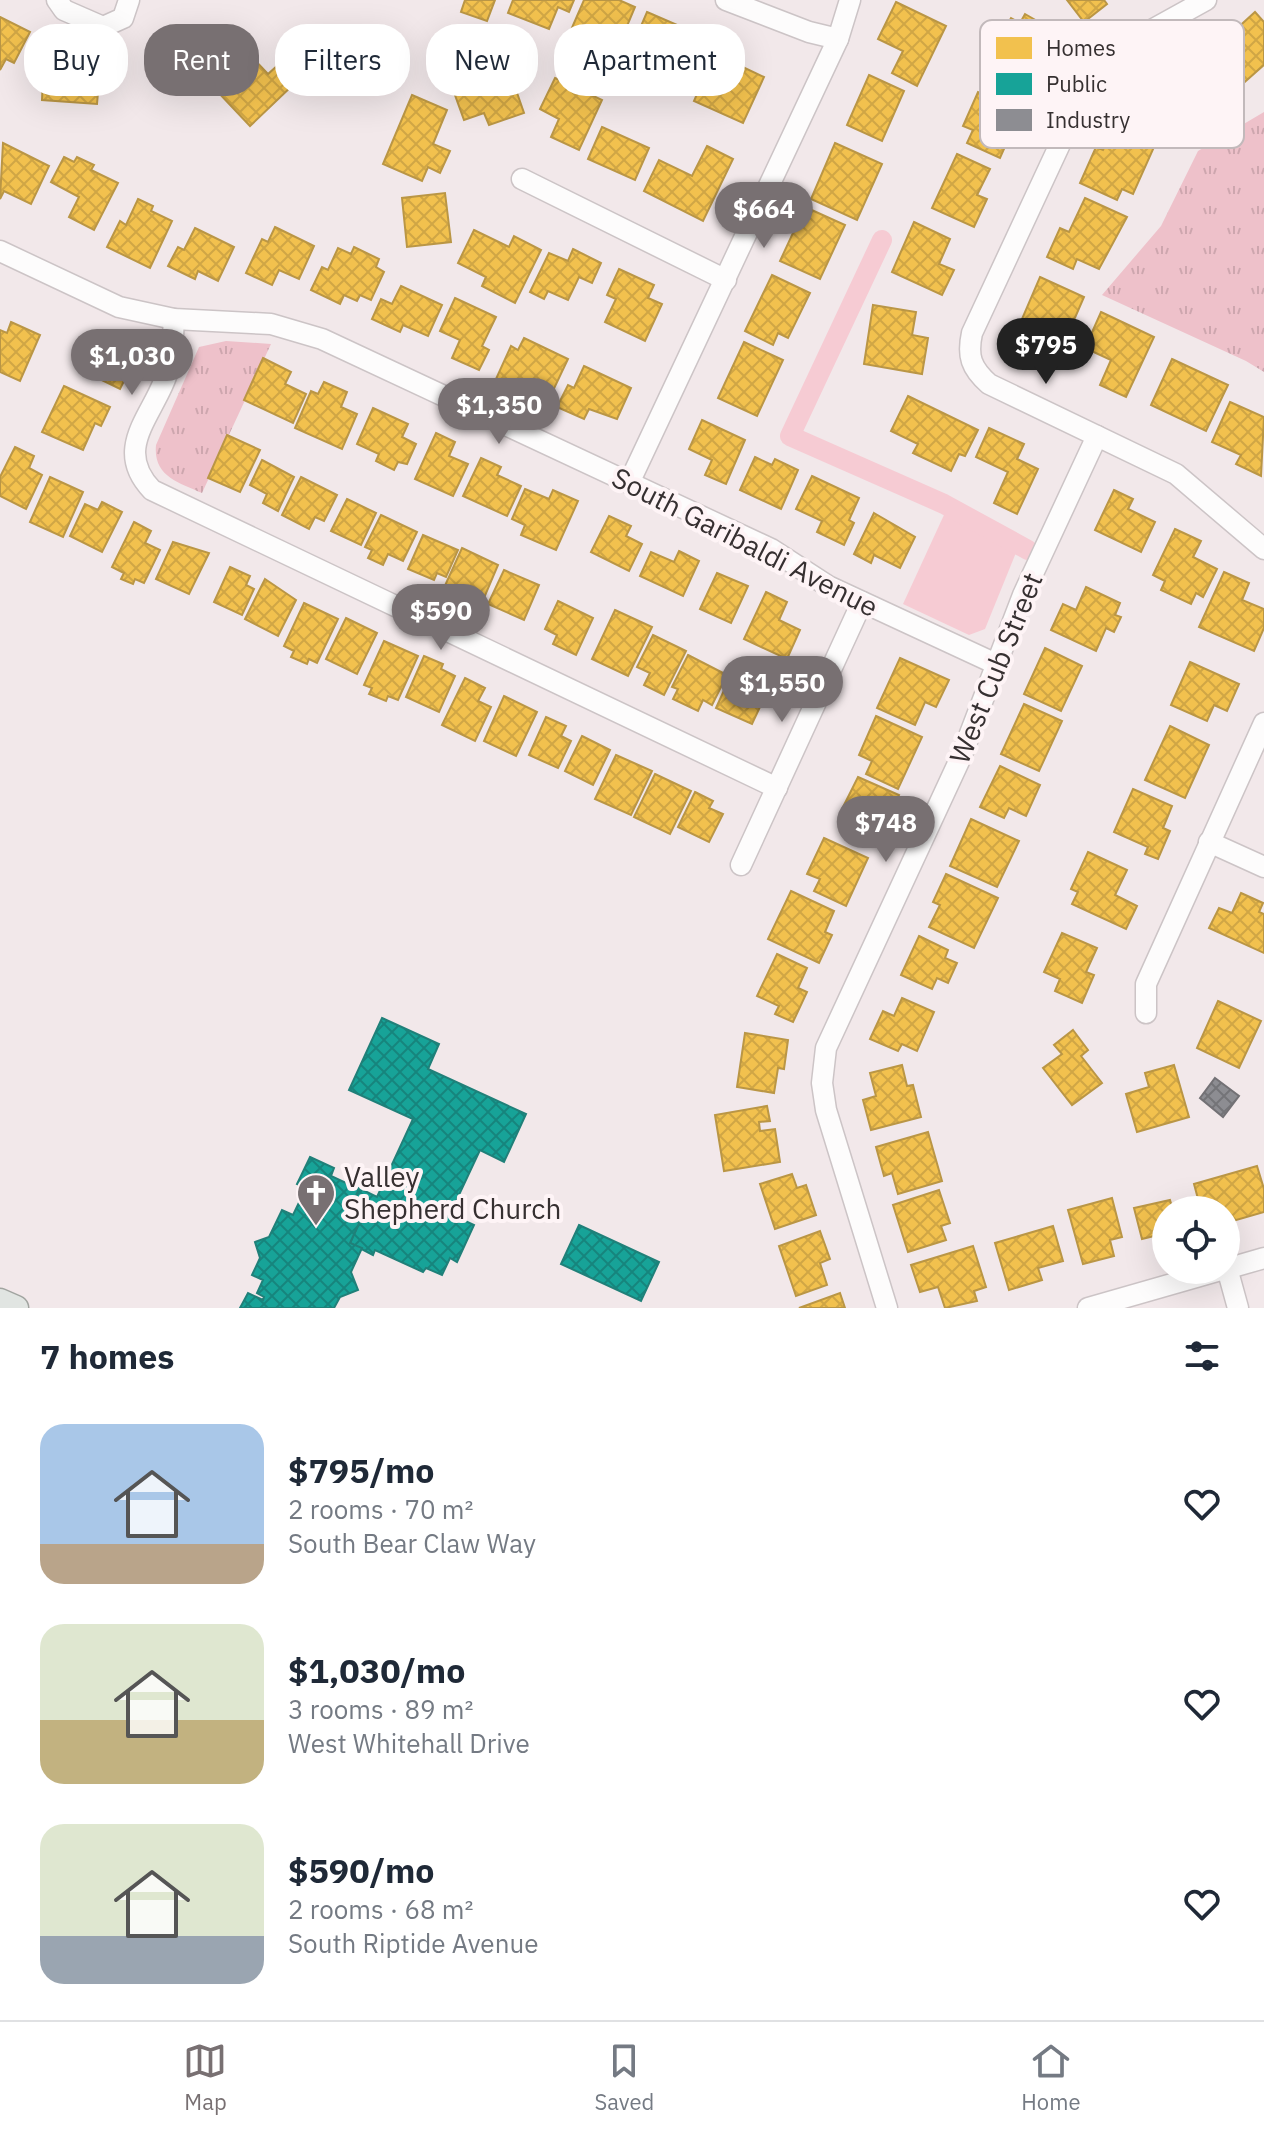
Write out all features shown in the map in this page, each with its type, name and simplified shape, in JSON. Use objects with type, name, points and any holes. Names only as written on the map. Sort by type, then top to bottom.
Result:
[{"type":"main road","points":[[0,1301],[16,1308]]},
{"type":"street","points":[[57,0],[64,10],[103,27],[123,18],[129,0]]},
{"type":"street","points":[[726,0],[809,32],[838,39]]},
{"type":"street","points":[[629,483],[838,39],[850,0]]},
{"type":"street","points":[[1170,20],[1206,0]]},
{"type":"street","points":[[1058,148],[972,333],[971,362],[989,384],[1176,474],[1264,549]]},
{"type":"street","points":[[522,179],[726,280]]},
{"type":"street","name":"South Garibaldi Avenue","points":[[0,251],[119,307],[174,319],[271,324],[309,335],[771,549],[828,586],[996,664]]},
{"type":"street","points":[[174,319],[170,365],[134,447],[137,474],[152,490],[777,788]]},
{"type":"street","name":"West Cub Street","points":[[887,1308],[826,1110],[822,1083],[826,1048],[961,757],[1023,595],[1097,436]]},
{"type":"street","points":[[741,865],[862,602]]},
{"type":"street","points":[[1146,1013],[1146,984],[1264,723]]},
{"type":"street","points":[[1209,842],[1264,867]]},
{"type":"street","points":[[1240,1265],[1264,1258]]},
{"type":"street","points":[[1088,1308],[1172,1284]]},
{"type":"street","points":[[1229,1284],[1238,1308]]},
{"type":"green space","points":[[1264,112],[1264,372],[1102,295],[1161,226],[1198,151],[1203,148],[1244,148],[1244,124]]},
{"type":"green space","points":[[226,341],[271,344],[202,493],[163,471],[156,456],[156,445],[199,347]]},
{"type":"shaded area","points":[[949,504],[1022,538],[985,629],[969,635],[903,604]]},
{"type":"building: Homes","points":[[465,0],[495,0],[487,21],[461,12]]},
{"type":"building: Homes","points":[[513,0],[574,0],[569,12],[558,7],[549,29],[508,13]]},
{"type":"building: Homes","points":[[584,0],[619,0],[635,7],[628,24],[574,24]]},
{"type":"building: Homes","points":[[1067,0],[1104,0],[1107,4],[1082,20]]},
{"type":"building: Homes","points":[[896,2],[946,26],[917,86],[892,73],[903,51],[878,39]]},
{"type":"building: Homes","points":[[647,12],[675,24],[642,24]]},
{"type":"building: Homes","points":[[1255,12],[1264,22],[1264,65],[1244,83],[1244,22]]},
{"type":"building: Homes","points":[[1025,14],[1036,20],[1022,20]]},
{"type":"building: Homes","points":[[0,17],[24,29],[24,44],[14,63],[6,59],[0,70]]},
{"type":"building: Homes","points":[[259,64],[268,74],[275,68],[275,96],[281,96],[250,126],[222,96],[259,96]]},
{"type":"building: Homes","points":[[745,68],[764,77],[743,123],[694,101],[696,96],[745,96]]},
{"type":"building: Homes","points":[[869,75],[904,91],[882,141],[847,125]]},
{"type":"building: Homes","points":[[554,80],[554,96],[593,96],[602,100],[579,150],[551,137],[559,119],[540,109]]},
{"type":"building: Homes","points":[[978,92],[980,148],[1004,148],[1000,158],[967,143],[973,130],[963,126]]},
{"type":"building: Homes","points":[[412,95],[447,110],[433,144],[450,151],[440,173],[428,167],[422,181],[383,164]]},
{"type":"building: Homes","points":[[42,96],[98,96],[97,104],[42,100]]},
{"type":"building: Homes","points":[[455,96],[518,96],[524,113],[489,125],[484,113],[464,120]]},
{"type":"building: Homes","points":[[602,127],[649,148],[635,180],[588,159]]},
{"type":"building: Homes","points":[[3,143],[49,166],[31,204],[4,191],[0,199]]},
{"type":"building: Homes","points":[[835,143],[882,164],[857,220],[811,199]]},
{"type":"building: Homes","points":[[707,146],[733,159],[703,221],[644,191],[659,160],[692,176]]},
{"type":"building: Homes","points":[[1096,148],[1154,148],[1133,194],[1122,189],[1117,200],[1080,183]]},
{"type":"building: Homes","points":[[957,154],[990,169],[977,195],[987,199],[974,227],[932,208]]},
{"type":"building: Homes","points":[[64,157],[74,162],[77,157],[94,165],[91,170],[118,183],[94,230],[69,217],[79,197],[51,182]]},
{"type":"building: Homes","points":[[445,193],[451,242],[407,247],[402,198]]},
{"type":"building: Homes","points":[[1085,198],[1127,217],[1099,269],[1077,259],[1073,269],[1047,257],[1060,228],[1069,232]]},
{"type":"building: Homes","points":[[138,199],[153,206],[151,211],[172,221],[150,268],[107,247],[120,221],[126,225]]},
{"type":"building: Homes","points":[[805,207],[845,225],[820,279],[780,261]]},
{"type":"building: Homes","points":[[914,222],[950,239],[939,264],[954,270],[942,295],[892,272]]},
{"type":"building: Homes","points":[[275,227],[314,246],[299,279],[279,270],[272,285],[246,273],[262,239],[268,242]]},
{"type":"building: Homes","points":[[195,228],[234,247],[218,281],[198,271],[195,279],[168,266],[178,247],[184,250]]},
{"type":"building: Homes","points":[[474,230],[509,247],[514,236],[541,250],[515,303],[482,286],[486,277],[458,263]]},
{"type":"building: Homes","points":[[354,247],[379,259],[376,267],[384,272],[371,300],[360,295],[357,301],[344,295],[340,304],[311,290],[322,267],[328,270],[338,248],[351,254]]},
{"type":"building: Homes","points":[[573,249],[601,263],[592,283],[579,277],[568,300],[548,291],[544,299],[530,292],[549,253],[568,261]]},
{"type":"building: Homes","points":[[619,269],[654,285],[648,298],[662,304],[645,341],[605,322],[616,299],[607,295]]},
{"type":"building: Homes","points":[[772,275],[810,293],[788,338],[778,333],[773,345],[745,331]]},
{"type":"building: Homes","points":[[1040,277],[1084,297],[1061,350],[1046,343],[1041,352],[1013,340]]},
{"type":"building: Homes","points":[[401,286],[442,305],[428,336],[403,325],[400,332],[372,319],[381,299],[392,304]]},
{"type":"building: Homes","points":[[455,298],[496,317],[482,346],[489,350],[479,370],[452,358],[460,340],[440,331]]},
{"type":"building: Homes","points":[[873,305],[916,312],[912,335],[928,338],[922,374],[864,364]]},
{"type":"building: Homes","points":[[1101,312],[1154,337],[1126,397],[1100,385],[1111,360],[1085,348]]},
{"type":"building: Homes","points":[[11,322],[40,335],[20,381],[0,372],[0,330],[7,333]]},
{"type":"building: Homes","points":[[96,335],[128,350],[120,367],[129,371],[120,389],[79,369]]},
{"type":"building: Homes","points":[[524,338],[568,359],[550,397],[528,387],[526,393],[496,379],[511,346],[518,350]]},
{"type":"building: Homes","points":[[744,342],[783,360],[757,416],[718,398]]},
{"type":"building: Homes","points":[[263,358],[291,372],[285,384],[306,394],[293,423],[244,400]]},
{"type":"building: Homes","points":[[1172,359],[1228,385],[1206,431],[1151,405]]},
{"type":"building: Homes","points":[[584,366],[631,388],[617,419],[589,409],[584,419],[557,407],[568,385],[574,388]]},
{"type":"building: Homes","points":[[324,382],[347,392],[341,407],[357,414],[342,449],[295,428],[311,391],[318,394]]},
{"type":"building: Homes","points":[[64,386],[110,407],[101,426],[95,423],[83,450],[42,432]]},
{"type":"building: Homes","points":[[908,396],[978,430],[965,456],[959,454],[951,471],[913,453],[918,444],[891,431]]},
{"type":"building: Homes","points":[[1230,402],[1264,417],[1261,476],[1236,464],[1241,455],[1212,442]]},
{"type":"building: Homes","points":[[373,408],[408,424],[402,437],[416,444],[407,464],[398,462],[394,470],[376,461],[379,454],[357,444]]},
{"type":"building: Homes","points":[[702,420],[745,440],[726,484],[705,475],[712,460],[689,449]]},
{"type":"building: Homes","points":[[989,428],[1024,444],[1017,459],[1038,469],[1017,514],[994,503],[1008,472],[976,457]]},
{"type":"building: Homes","points":[[436,433],[455,442],[449,456],[468,464],[453,496],[415,479]]},
{"type":"building: Homes","points":[[227,435],[260,450],[240,492],[208,478]]},
{"type":"building: Homes","points":[[15,447],[34,456],[29,468],[42,475],[26,509],[0,496],[0,477]]},
{"type":"building: Homes","points":[[755,457],[772,465],[775,459],[798,470],[781,509],[740,490]]},
{"type":"building: Homes","points":[[481,458],[501,467],[497,475],[521,486],[507,516],[463,496]]},
{"type":"building: Homes","points":[[262,460],[294,477],[278,511],[263,503],[267,494],[250,485]]},
{"type":"building: Homes","points":[[812,476],[859,498],[849,520],[854,523],[844,545],[817,532],[822,521],[796,509]]},
{"type":"building: Homes","points":[[50,477],[83,492],[63,537],[30,522]]},
{"type":"building: Homes","points":[[301,477],[337,495],[324,521],[315,517],[309,529],[282,515]]},
{"type":"building: Homes","points":[[525,489],[549,499],[553,490],[578,501],[556,550],[521,535],[525,525],[512,519]]},
{"type":"building: Homes","points":[[1114,490],[1133,499],[1128,509],[1155,522],[1141,552],[1095,530]]},
{"type":"building: Homes","points":[[347,499],[376,513],[361,545],[331,531]]},
{"type":"building: Homes","points":[[102,502],[122,512],[102,552],[70,536],[85,504],[98,510]]},
{"type":"building: Homes","points":[[874,513],[915,537],[900,568],[874,555],[871,563],[854,554]]},
{"type":"building: Homes","points":[[381,515],[417,532],[403,561],[388,554],[383,565],[368,558],[372,550],[365,547]]},
{"type":"building: Homes","points":[[609,516],[631,526],[626,536],[642,544],[629,571],[591,552]]},
{"type":"building: Homes","points":[[134,522],[151,531],[145,543],[160,550],[144,583],[135,579],[133,584],[121,579],[124,573],[112,567]]},
{"type":"building: Homes","points":[[1175,529],[1201,541],[1193,557],[1217,569],[1203,597],[1196,593],[1191,604],[1161,590],[1165,581],[1153,575]]},
{"type":"building: Homes","points":[[423,535],[458,550],[446,577],[437,573],[434,580],[408,569]]},
{"type":"building: Homes","points":[[173,542],[209,553],[189,594],[156,579]]},
{"type":"building: Homes","points":[[462,548],[498,565],[484,598],[469,591],[465,599],[443,590]]},
{"type":"building: Homes","points":[[679,551],[699,561],[683,596],[640,576],[651,552],[674,562]]},
{"type":"building: Homes","points":[[230,567],[250,576],[246,585],[254,589],[242,615],[214,602]]},
{"type":"building: Homes","points":[[504,570],[539,585],[524,620],[488,604]]},
{"type":"building: Homes","points":[[1224,572],[1249,583],[1242,600],[1264,609],[1264,628],[1254,651],[1199,627]]},
{"type":"building: Homes","points":[[717,573],[748,586],[731,623],[700,609]]},
{"type":"building: Homes","points":[[265,579],[296,600],[278,636],[245,619]]},
{"type":"building: Homes","points":[[1086,587],[1120,603],[1115,615],[1121,617],[1114,632],[1106,628],[1096,651],[1051,630],[1063,604],[1076,610]]},
{"type":"building: Homes","points":[[766,592],[787,602],[779,620],[800,630],[787,659],[744,639]]},
{"type":"building: Homes","points":[[558,601],[593,618],[576,655],[553,644],[557,635],[545,629]]},
{"type":"building: Homes","points":[[304,603],[338,619],[317,663],[309,659],[307,664],[291,657],[294,651],[284,646]]},
{"type":"building: Homes","points":[[615,610],[652,627],[628,676],[592,659]]},
{"type":"building: Homes","points":[[346,618],[377,633],[357,674],[326,659]]},
{"type":"building: Homes","points":[[653,635],[686,651],[664,695],[644,685],[650,673],[637,667]]},
{"type":"building: Homes","points":[[384,641],[418,656],[398,700],[388,696],[386,701],[369,694],[372,688],[364,685]]},
{"type":"building: Homes","points":[[1045,648],[1082,666],[1061,711],[1024,694]]},
{"type":"building: Homes","points":[[688,655],[727,675],[712,705],[703,700],[698,711],[673,699],[678,689],[672,687]]},
{"type":"building: Homes","points":[[424,656],[443,664],[441,669],[455,676],[439,712],[406,697]]},
{"type":"building: Homes","points":[[900,658],[949,680],[936,707],[925,702],[915,725],[877,708]]},
{"type":"building: Homes","points":[[1190,662],[1239,684],[1227,711],[1214,705],[1207,721],[1171,705]]},
{"type":"building: Homes","points":[[730,677],[766,694],[752,724],[716,708]]},
{"type":"building: Homes","points":[[465,678],[485,688],[478,701],[491,707],[475,741],[442,725]]},
{"type":"building: Homes","points":[[504,696],[537,712],[516,756],[484,741]]},
{"type":"building: Homes","points":[[1024,704],[1062,721],[1039,771],[1001,754]]},
{"type":"building: Homes","points":[[876,716],[922,737],[898,789],[866,774],[872,761],[859,755]]},
{"type":"building: Homes","points":[[546,717],[566,726],[561,736],[571,741],[558,768],[529,755]]},
{"type":"building: Homes","points":[[1170,726],[1209,745],[1185,798],[1145,780]]},
{"type":"building: Homes","points":[[582,736],[610,750],[593,785],[565,771]]},
{"type":"building: Homes","points":[[616,755],[652,771],[631,815],[595,799]]},
{"type":"building: Homes","points":[[1000,766],[1040,785],[1026,816],[1009,808],[1004,818],[980,807]]},
{"type":"building: Homes","points":[[655,774],[691,791],[670,834],[634,817]]},
{"type":"building: Homes","points":[[858,777],[899,795],[875,846],[845,832],[854,812],[843,807]]},
{"type":"building: Homes","points":[[1133,789],[1172,806],[1163,828],[1170,831],[1158,859],[1145,854],[1148,847],[1114,832]]},
{"type":"building: Homes","points":[[695,792],[713,801],[709,808],[723,814],[709,842],[678,827]]},
{"type":"building: Homes","points":[[971,819],[1019,841],[997,887],[950,866]]},
{"type":"building: Homes","points":[[824,838],[868,858],[846,906],[814,891],[820,879],[807,874]]},
{"type":"building: Homes","points":[[1088,852],[1127,870],[1115,895],[1137,906],[1126,929],[1072,904],[1078,892],[1071,889]]},
{"type":"building: Homes","points":[[946,874],[998,898],[974,948],[929,927],[940,905],[933,902]]},
{"type":"building: Homes","points":[[791,891],[834,911],[825,932],[832,935],[819,963],[768,939]]},
{"type":"building: Homes","points":[[1241,893],[1263,903],[1259,912],[1264,914],[1264,953],[1209,928],[1219,908],[1232,913]]},
{"type":"building: Homes","points":[[1062,933],[1097,948],[1086,972],[1094,975],[1082,1003],[1055,991],[1060,979],[1044,972]]},
{"type":"building: Homes","points":[[919,936],[948,950],[945,958],[957,963],[948,983],[937,978],[932,989],[901,975]]},
{"type":"building: Homes","points":[[777,954],[807,968],[798,988],[807,992],[793,1022],[775,1014],[779,1006],[757,996]]},
{"type":"building: Homes","points":[[902,998],[934,1012],[917,1051],[902,1044],[898,1051],[870,1039],[883,1011],[894,1016]]},
{"type":"building: Homes","points":[[1218,1001],[1261,1021],[1239,1068],[1197,1048]]},
{"type":"building: Homes","points":[[1073,1030],[1088,1050],[1081,1056],[1102,1083],[1072,1105],[1043,1068],[1062,1054],[1054,1045]]},
{"type":"building: Homes","points":[[745,1033],[788,1040],[784,1069],[778,1068],[774,1093],[737,1087]]},
{"type":"building: Homes","points":[[902,1065],[907,1086],[913,1085],[921,1117],[871,1130],[863,1100],[876,1096],[870,1073]]},
{"type":"building: Homes","points":[[1174,1065],[1189,1117],[1137,1132],[1126,1094],[1149,1087],[1145,1073]]},
{"type":"building: Homes","points":[[767,1106],[770,1121],[759,1122],[760,1131],[775,1129],[780,1162],[724,1171],[715,1115]]},
{"type":"building: Homes","points":[[928,1132],[942,1181],[898,1194],[892,1173],[884,1176],[876,1147]]},
{"type":"building: Homes","points":[[1257,1166],[1264,1189],[1264,1212],[1240,1219],[1240,1196],[1197,1196],[1194,1184]]},
{"type":"building: Homes","points":[[792,1174],[797,1188],[806,1185],[816,1215],[775,1229],[760,1184]]},
{"type":"building: Homes","points":[[939,1190],[950,1223],[941,1226],[946,1240],[908,1252],[893,1205]]},
{"type":"building: Homes","points":[[1112,1198],[1122,1237],[1110,1240],[1114,1256],[1083,1264],[1068,1210]]},
{"type":"building: Homes","points":[[1152,1204],[1152,1236],[1142,1239],[1134,1208]]},
{"type":"building: Homes","points":[[1053,1226],[1063,1261],[1038,1268],[1042,1280],[1009,1290],[995,1243]]},
{"type":"building: Homes","points":[[820,1231],[830,1259],[820,1263],[827,1285],[796,1296],[779,1246]]},
{"type":"building: Homes","points":[[973,1246],[986,1287],[974,1291],[977,1301],[945,1308],[938,1287],[920,1292],[911,1265]]},
{"type":"building: Homes","points":[[840,1293],[845,1308],[799,1308]]},
{"type":"building: Public","points":[[382,1018],[439,1044],[428,1069],[526,1114],[504,1162],[480,1150],[450,1214],[474,1225],[457,1262],[450,1258],[442,1275],[426,1268],[423,1272],[375,1250],[373,1255],[350,1243],[362,1217],[349,1211],[359,1188],[377,1197],[413,1119],[349,1090]]},
{"type":"building: Public","name":"Valley Shepherd Church","points":[[310,1157],[334,1168],[331,1176],[359,1189],[349,1211],[362,1217],[350,1243],[362,1248],[351,1272],[358,1290],[340,1297],[334,1308],[240,1308],[248,1293],[263,1300],[264,1297],[257,1293],[263,1280],[252,1275],[260,1258],[255,1242],[269,1237],[282,1210],[293,1215],[306,1188],[297,1184]]},
{"type":"building: Public","points":[[579,1225],[659,1262],[641,1301],[561,1264]]},
{"type":"building: Industry","points":[[1215,1078],[1239,1096],[1223,1117],[1200,1098]]},
{"type":"waterway","points":[[882,240],[790,436],[944,504],[1028,550]]},
{"type":"place","name":"Valley Shepherd Church","points":[[316,1227]]}]
